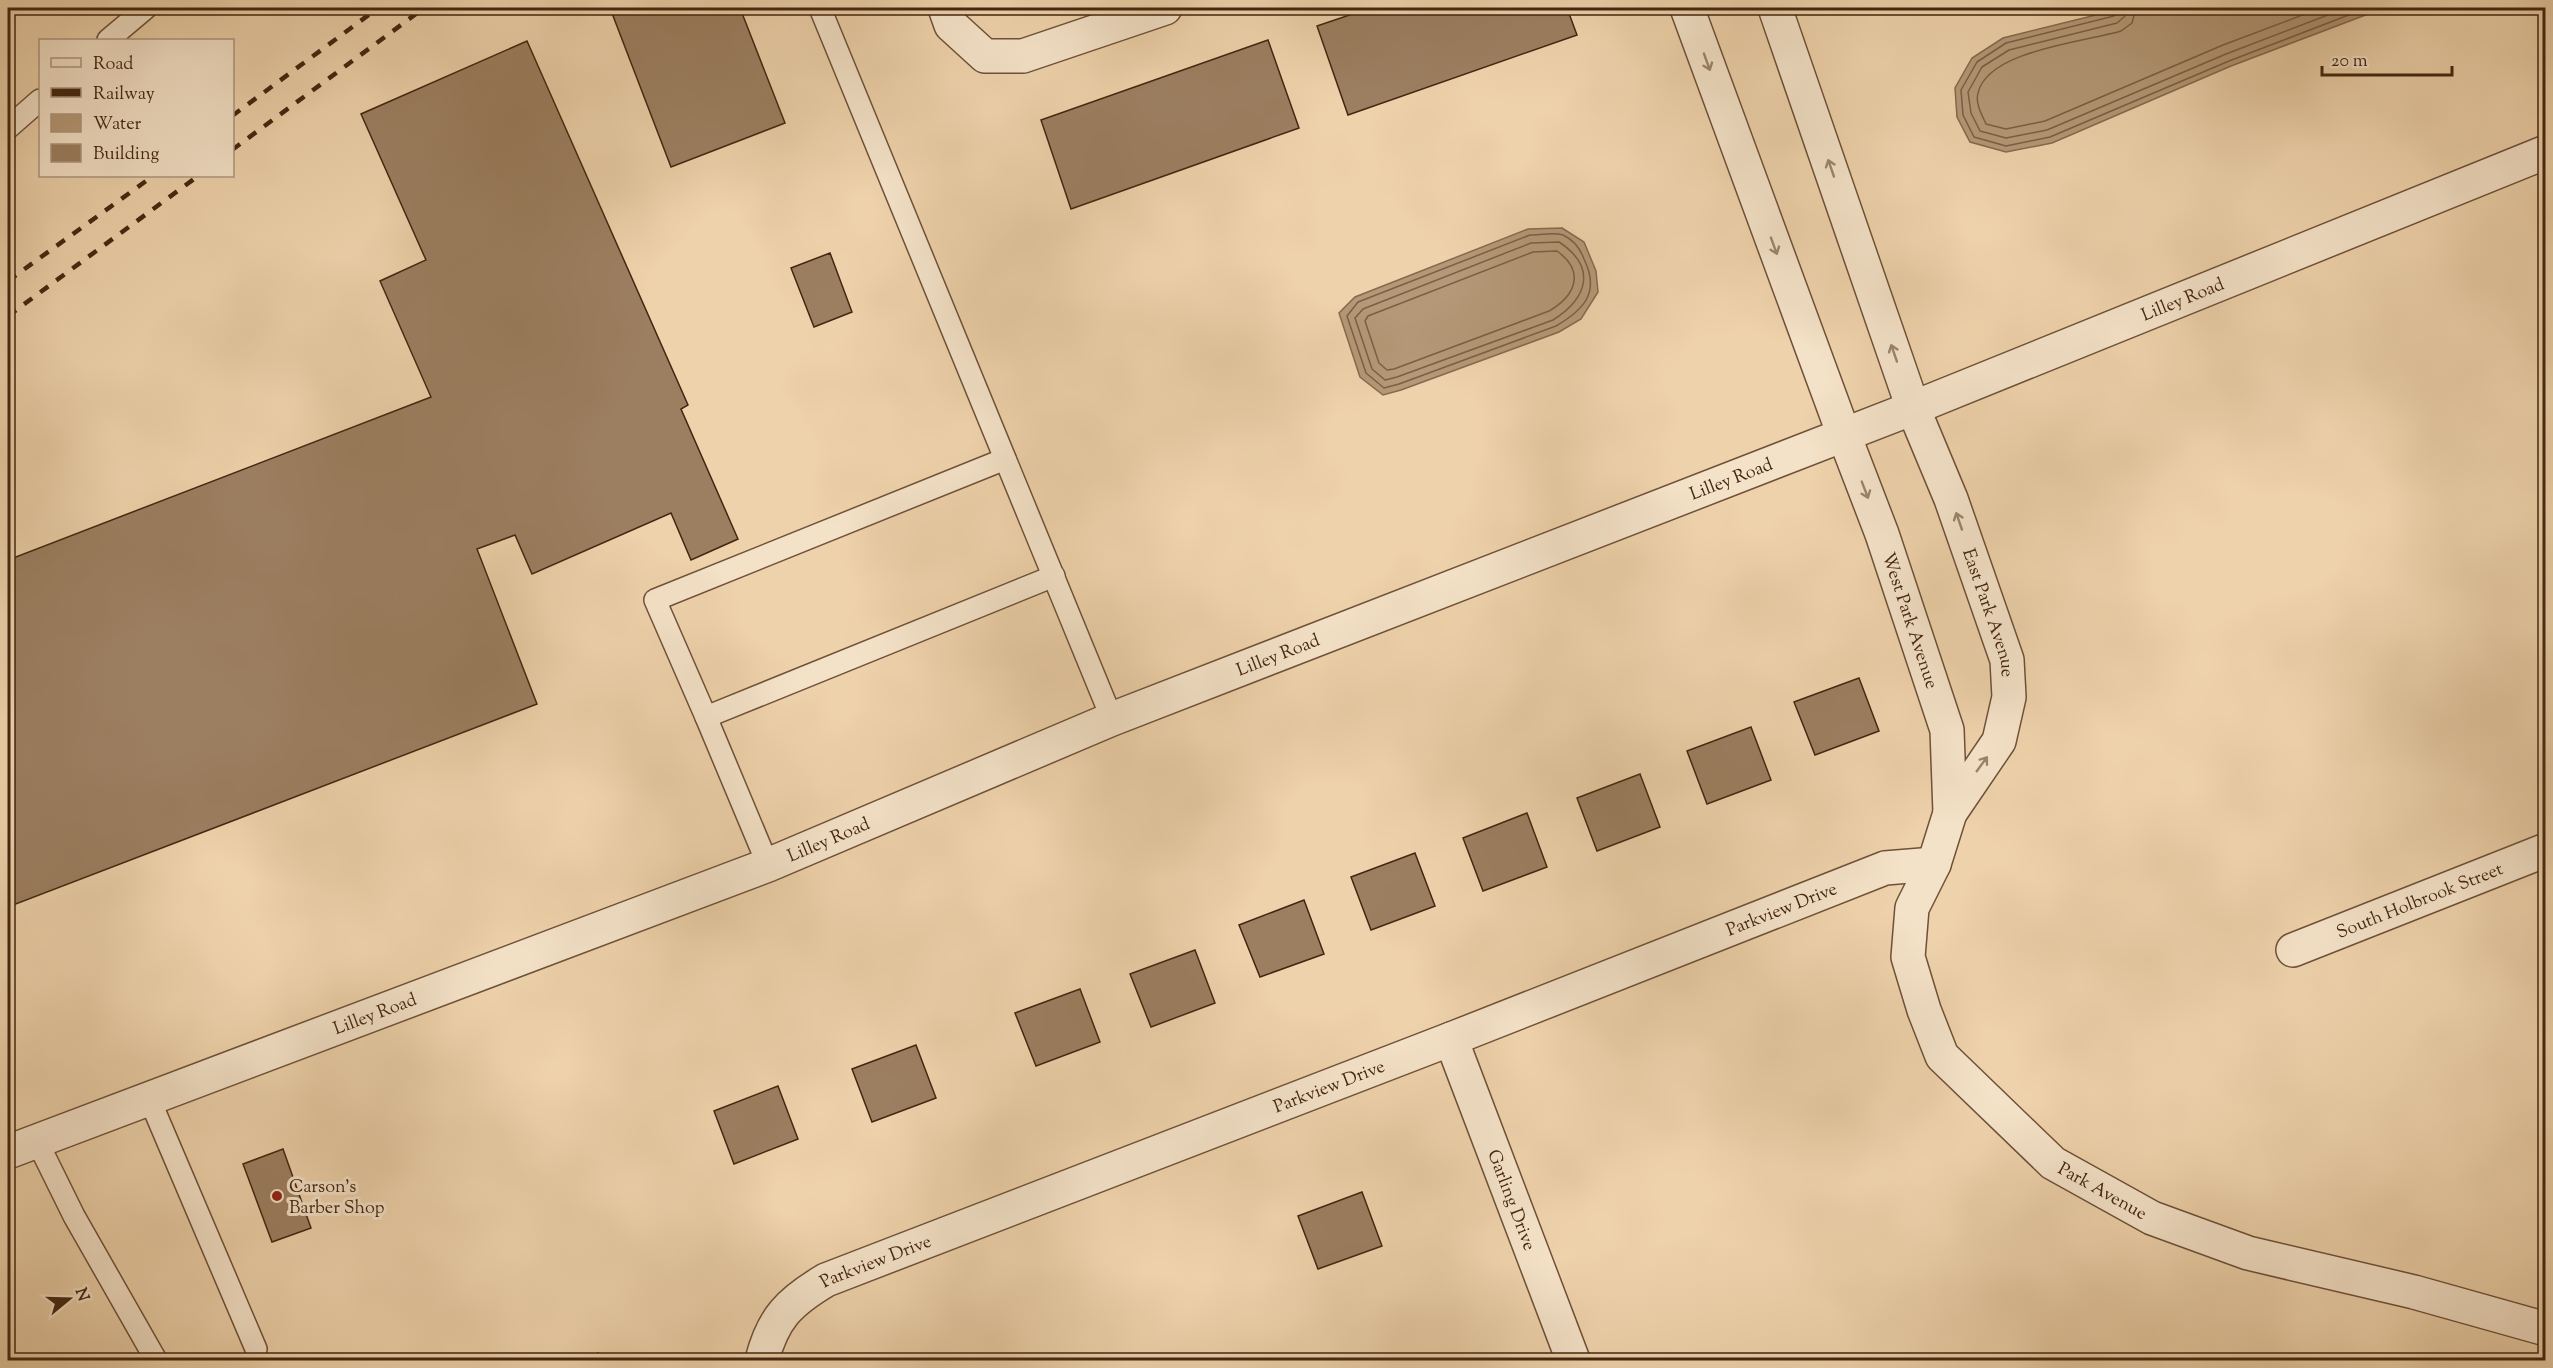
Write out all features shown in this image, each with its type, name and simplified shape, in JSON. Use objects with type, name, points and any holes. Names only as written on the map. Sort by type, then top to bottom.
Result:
[{"type":"street","points":[[945,8],[951,24],[985,56],[1023,56],[1165,8]]},
{"type":"street","name":"West Park Avenue","points":[[1688,8],[1882,534],[1947,730],[1950,813]]},
{"type":"street","name":"East Park Avenue","points":[[1775,8],[1913,408],[1951,499],[2007,660],[2009,697],[1999,741],[1950,813]]},
{"type":"street","name":"Lilley Road","points":[[22,1146],[768,865],[1112,719],[1913,408],[2546,152]]},
{"type":"street","name":"Park Avenue","points":[[1950,813],[1934,864],[1912,908],[1908,957],[1924,1010],[1942,1056],[2053,1163],[2152,1218],[2248,1253],[2414,1292],[2546,1329]]},
{"type":"street","name":"South Holbrook Street","points":[[2293,950],[2546,850]]},
{"type":"street","name":"Parkview Drive","points":[[762,1360],[775,1324],[798,1297],[826,1280],[1451,1039],[1885,868],[1934,864]]},
{"type":"street","name":"Garling Drive","points":[[1451,1039],[1573,1360]]},
{"type":"lane","points":[[109,39],[146,8]]},
{"type":"lane","points":[[820,8],[1112,719]]},
{"type":"lane","points":[[8,128],[39,101]]},
{"type":"lane","points":[[768,865],[655,600],[1005,459]]},
{"type":"lane","points":[[706,717],[1054,576]]},
{"type":"lane","points":[[148,1098],[256,1349]]},
{"type":"lane","points":[[22,1146],[74,1216],[156,1360]]},
{"type":"water","points":[[2124,8],[2384,8],[2231,66],[2052,143],[2006,152],[1970,142],[1957,117],[1955,88],[1972,58],[2003,38]]},
{"type":"water","points":[[1562,228],[1584,242],[1596,271],[1598,292],[1581,319],[1559,332],[1383,395],[1360,377],[1339,313],[1355,297],[1528,229]]},
{"type":"building","points":[[610,8],[740,8],[785,123],[671,167]]},
{"type":"building","points":[[1370,8],[1567,8],[1577,35],[1348,115],[1317,26]]},
{"type":"building","points":[[1268,40],[1299,128],[1071,209],[1041,120]]},
{"type":"building","points":[[527,41],[688,405],[681,409],[738,539],[691,560],[671,513],[532,574],[515,535],[477,549],[537,704],[8,907],[8,560],[431,397],[380,281],[426,260],[361,114]]},
{"type":"building","points":[[830,253],[852,312],[814,327],[791,268]]},
{"type":"building","points":[[1859,678],[1879,731],[1815,755],[1794,702]]},
{"type":"building","points":[[1751,727],[1771,780],[1707,804],[1687,751]]},
{"type":"building","points":[[1640,774],[1660,827],[1597,851],[1577,798]]},
{"type":"building","points":[[1527,813],[1547,867],[1483,891],[1463,838]]},
{"type":"building","points":[[1415,853],[1435,906],[1371,930],[1351,877]]},
{"type":"building","points":[[1304,900],[1324,954],[1260,977],[1239,925]]},
{"type":"building","points":[[1195,950],[1215,1003],[1151,1027],[1130,974]]},
{"type":"building","points":[[1080,989],[1100,1042],[1036,1066],[1015,1013]]},
{"type":"building","points":[[916,1045],[936,1098],[872,1122],[852,1069]]},
{"type":"building","points":[[778,1086],[798,1139],[734,1164],[714,1111]]},
{"type":"building","name":"Carson's Barber Shop","points":[[283,1149],[311,1228],[272,1242],[243,1164]]},
{"type":"building","points":[[1362,1192],[1382,1246],[1318,1269],[1298,1216]]},
{"type":"building","points":[[598,1353],[601,1360],[580,1360]]},
{"type":"railway","points":[[234,115],[378,8]]},
{"type":"railway","points":[[234,149],[424,8]]},
{"type":"railway","points":[[8,281],[152,177]]},
{"type":"railway","points":[[8,316],[197,177]]},
{"type":"place","name":"Carson's Barber Shop","points":[[277,1196]]}]
